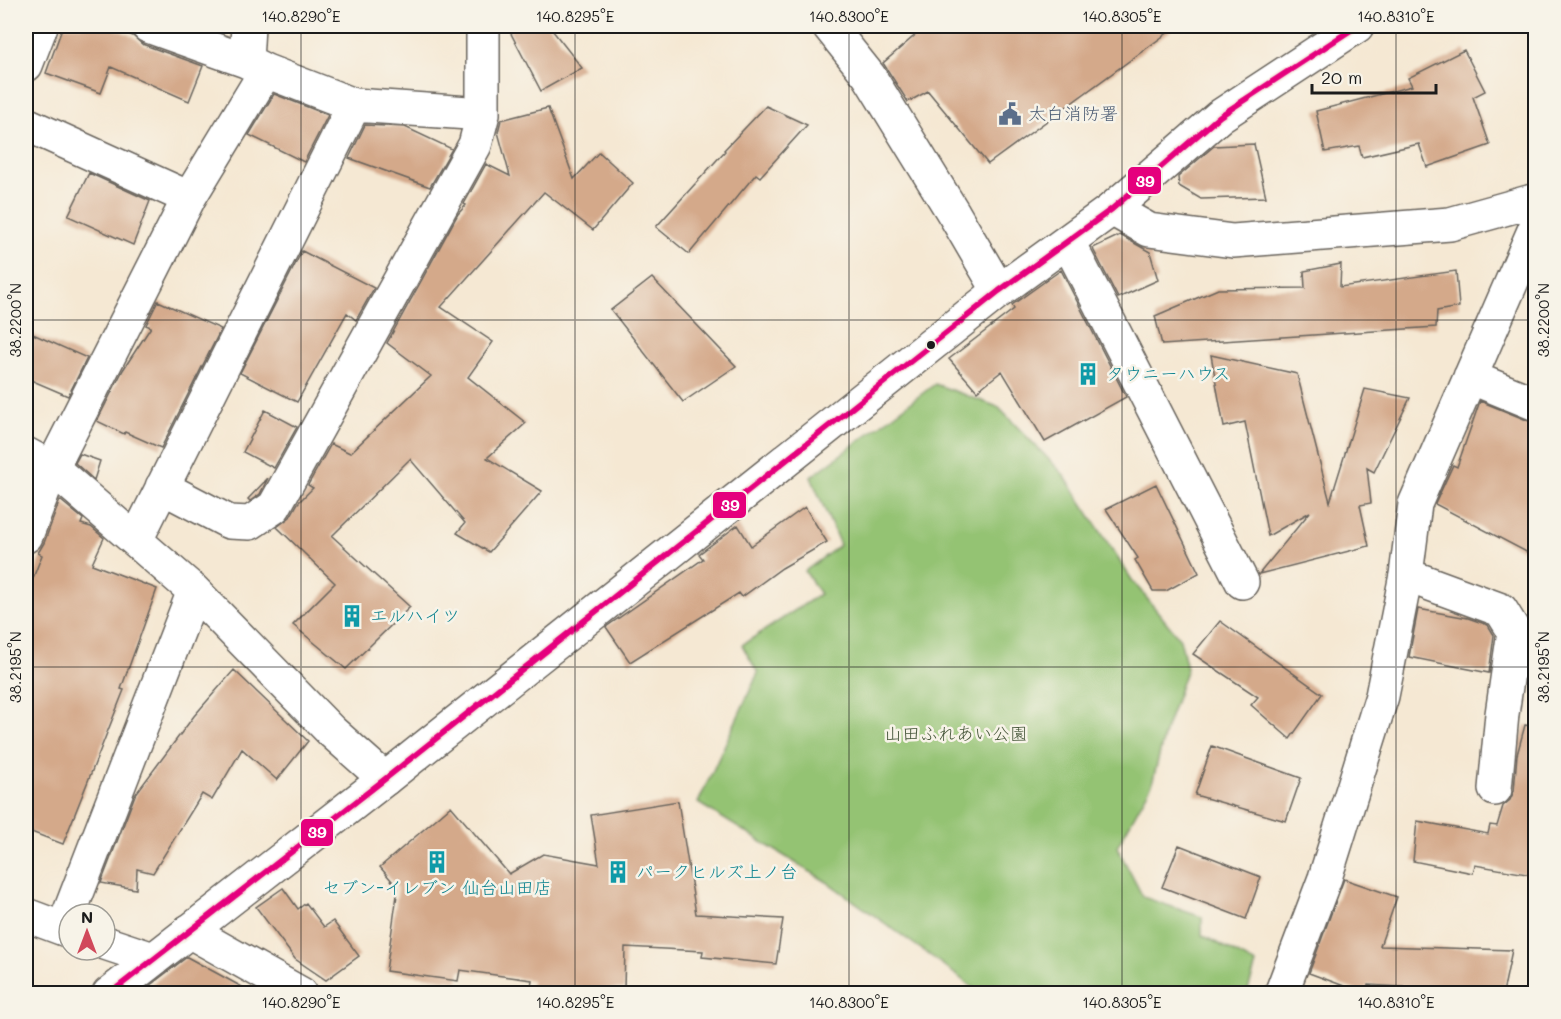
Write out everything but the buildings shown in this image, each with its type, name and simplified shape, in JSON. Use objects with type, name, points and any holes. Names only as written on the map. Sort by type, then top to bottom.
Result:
[{"type":"street","points":[[26,64],[41,26]]},
{"type":"street","points":[[148,26],[354,105],[483,114]]},
{"type":"street","points":[[26,536],[39,461],[189,198],[256,66],[248,26]]},
{"type":"street","points":[[162,487],[229,522],[250,523],[274,507],[475,146],[483,114],[483,26]]},
{"type":"street","points":[[829,26],[869,76],[999,291]]},
{"type":"street","points":[[109,993],[385,779],[999,291],[1112,209],[1220,116],[1357,26]]},
{"type":"street","points":[[136,540],[354,105]]},
{"type":"street","points":[[26,124],[189,198]]},
{"type":"street","points":[[1112,209],[1149,230],[1233,241],[1450,224],[1536,200]]},
{"type":"street","points":[[1281,993],[1325,878],[1382,696],[1406,575],[1415,504],[1536,226]]},
{"type":"street","points":[[1068,242],[1242,582]]},
{"type":"street","points":[[1470,377],[1536,404]]},
{"type":"street","points":[[39,461],[136,540],[194,591],[331,731],[385,779]]},
{"type":"street","points":[[1406,575],[1501,610],[1514,631],[1502,714],[1495,789]]},
{"type":"street","points":[[76,902],[194,591]]},
{"type":"street","points":[[26,915],[57,920]]},
{"type":"street","points":[[189,931],[301,993]]},
{"type":"street","points":[[117,947],[153,959]]},
{"type":"green space","name":"山田ふれあい公園","points":[[935,384],[998,407],[1063,474],[1132,580],[1180,639],[1187,668],[1166,728],[1152,784],[1117,847],[1143,897],[1202,917],[1202,935],[1256,964],[1247,993],[980,993],[827,882],[698,803],[758,673],[742,645],[820,594],[805,571],[840,545],[811,477]]},
{"type":"transit line","name":"39","points":[[109,994],[385,779],[999,291],[1112,209],[1220,116],[1357,26]]},
{"type":"place","name":"太白消防署","points":[[1010,114]]},
{"type":"place","name":"タウニーハウス","points":[[1088,374]]},
{"type":"place","name":"エルハイツ","points":[[352,616]]},
{"type":"place","name":"セブン-イレブン 仙台山田店","points":[[437,862]]},
{"type":"place","name":"パークヒルズ上ノ台","points":[[618,872]]}]
